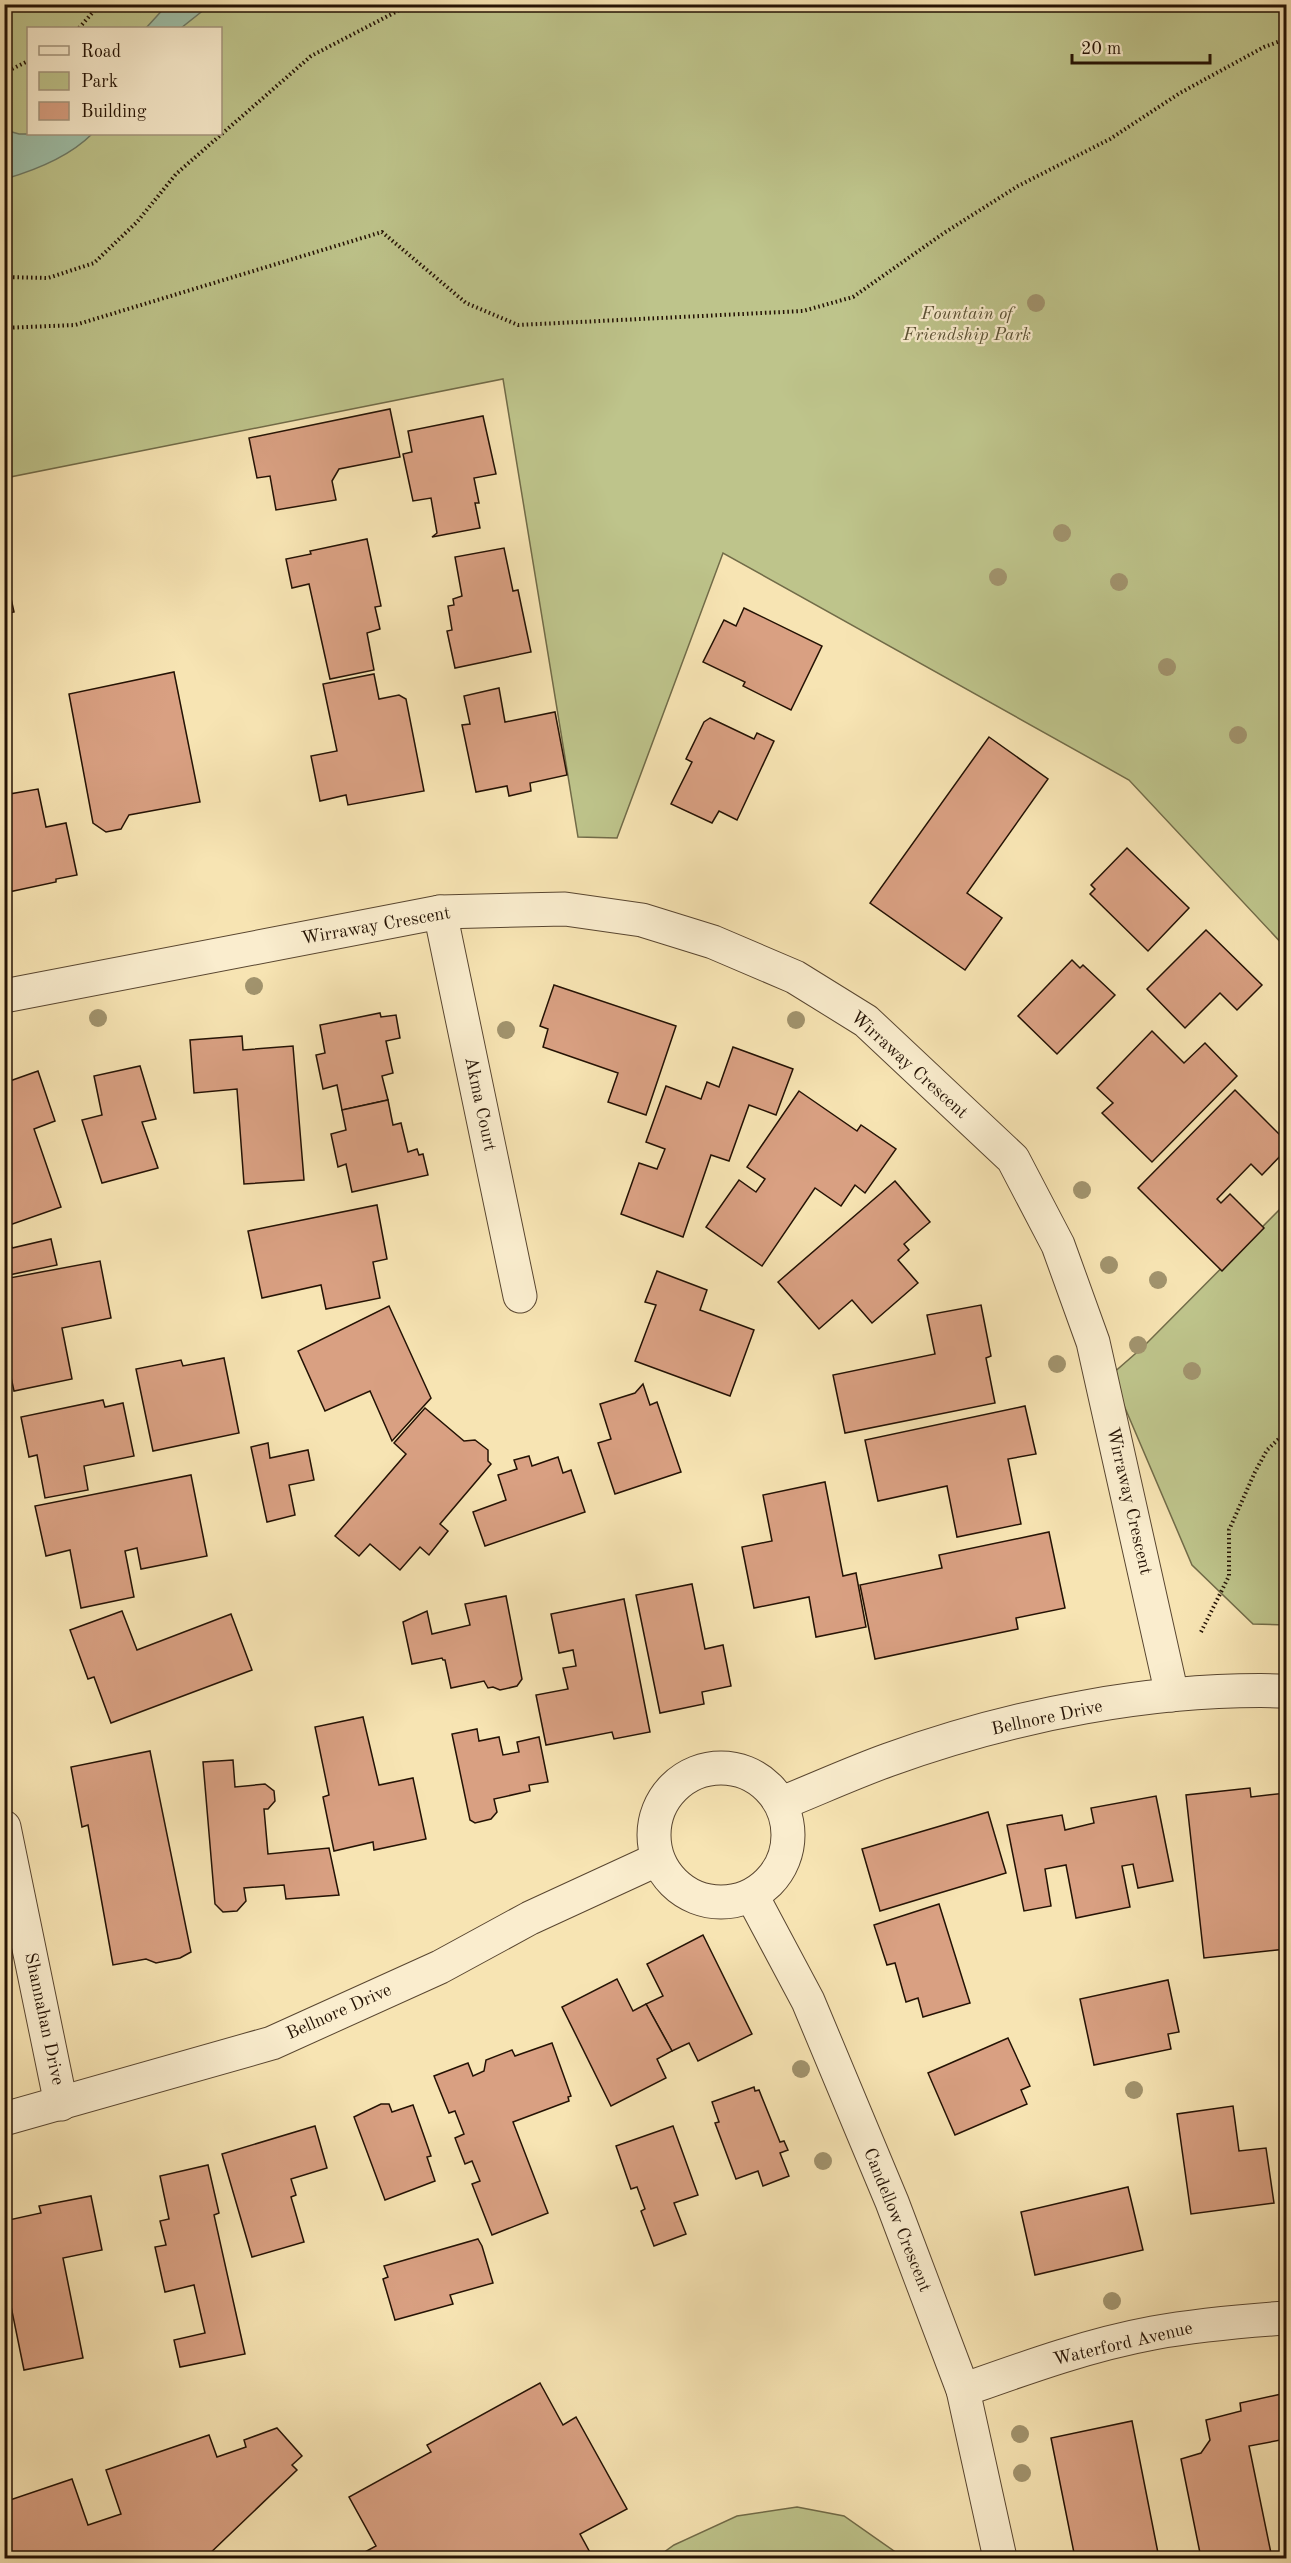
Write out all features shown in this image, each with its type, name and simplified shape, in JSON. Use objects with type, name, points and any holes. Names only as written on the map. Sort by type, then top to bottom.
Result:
[{"type":"street","name":"Wirraway Crescent","points":[[4,996],[440,912],[565,909],[642,920],[713,942],[795,977],[866,1021],[1013,1159],[1058,1245],[1093,1342],[1183,1694]]},
{"type":"street","name":"Akma Court","points":[[440,912],[520,1296]]},
{"type":"street","name":"Bellnore Drive","points":[[782,1803],[888,1760],[1023,1719],[1183,1694],[1287,1691]]},
{"type":"street","points":[[726,1766],[765,1781],[782,1803],[790,1840],[775,1877],[752,1896],[708,1903],[671,1882],[656,1860],[652,1834],[666,1794],[689,1774],[726,1766]]},
{"type":"street","name":"Shannahan Drive","points":[[4,1827],[61,2104]]},
{"type":"street","name":"Bellnore Drive","points":[[4,2119],[272,2043],[440,1967],[530,1918],[656,1860]]},
{"type":"street","name":"Candellow Crescent","points":[[752,1896],[808,2001],[892,2202],[963,2390],[1000,2559]]},
{"type":"street","name":"Waterford Avenue","points":[[963,2390],[1052,2358],[1153,2333],[1229,2322],[1287,2318]]},
{"type":"path","points":[[80,27],[100,4]]},
{"type":"path","points":[[222,134],[311,56],[411,4]]},
{"type":"path","points":[[4,328],[75,325],[382,232],[466,303],[518,325],[803,311],[853,297],[944,233],[1018,186],[1110,139],[1180,93],[1264,46],[1287,39]]},
{"type":"path","points":[[4,73],[27,62]]},
{"type":"path","points":[[4,277],[48,278],[94,263],[137,222],[176,174],[221,135]]},
{"type":"path","points":[[1183,1694],[1201,1631],[1229,1576],[1229,1530],[1267,1450],[1287,1432]]},
{"type":"green space","name":"Fountain of Friendship Park","points":[[5,5],[1286,5],[1286,948],[1129,780],[723,553],[617,838],[578,837],[503,379],[5,478]]},
{"type":"green space","points":[[1286,1203],[1286,1625],[1253,1624],[1192,1565],[1111,1375],[1143,1347]]},
{"type":"green space","points":[[797,2507],[844,2516],[904,2558],[656,2558],[674,2545],[737,2516]]},
{"type":"shaded area","points":[[167,4],[210,5],[182,27],[147,27]]},
{"type":"shaded area","points":[[5,130],[27,135],[91,135],[52,162],[5,179]]},
{"type":"building","points":[[390,409],[400,457],[339,469],[332,481],[336,500],[276,510],[270,476],[257,478],[249,438]]},
{"type":"building","points":[[483,416],[496,474],[474,478],[479,503],[475,503],[480,528],[432,537],[437,533],[431,498],[413,501],[403,454],[412,452],[408,431]]},
{"type":"building","points":[[367,539],[381,606],[375,607],[380,629],[367,633],[374,670],[330,679],[309,584],[292,588],[286,559],[311,554],[310,551]]},
{"type":"building","points":[[504,548],[513,591],[518,590],[531,652],[455,668],[447,631],[452,630],[448,606],[454,605],[453,599],[462,596],[455,557]]},
{"type":"building","points":[[4,567],[14,612],[4,614]]},
{"type":"building","points":[[744,608],[822,646],[791,710],[743,686],[745,682],[703,662],[724,620],[736,626]]},
{"type":"building","points":[[174,672],[200,802],[129,815],[121,829],[106,832],[93,823],[69,694]]},
{"type":"building","points":[[374,674],[379,699],[399,695],[406,699],[424,791],[348,805],[346,795],[320,801],[311,756],[337,751],[323,684]]},
{"type":"building","points":[[499,688],[505,722],[555,712],[567,775],[530,783],[531,791],[509,796],[507,786],[476,792],[462,725],[470,724],[464,696]]},
{"type":"building","points":[[710,718],[754,739],[757,733],[774,741],[737,820],[719,811],[712,823],[671,804],[692,762],[686,759],[704,722]]},
{"type":"building","points":[[989,737],[1048,779],[967,893],[1002,918],[965,970],[870,903]]},
{"type":"building","points":[[38,789],[46,827],[66,823],[77,875],[4,893],[4,795]]},
{"type":"building","points":[[1127,848],[1189,908],[1148,951],[1090,894],[1095,889],[1091,885]]},
{"type":"building","points":[[1206,930],[1262,985],[1237,1010],[1220,993],[1185,1028],[1147,989]]},
{"type":"building","points":[[1072,960],[1080,968],[1083,965],[1115,995],[1057,1054],[1018,1016]]},
{"type":"building","points":[[554,985],[676,1026],[646,1115],[608,1102],[618,1073],[543,1047],[548,1029],[540,1026]]},
{"type":"building","points":[[380,1013],[381,1017],[396,1015],[400,1038],[386,1041],[393,1073],[382,1076],[388,1100],[342,1110],[337,1085],[323,1089],[316,1055],[325,1053],[320,1025]]},
{"type":"building","points":[[1152,1031],[1184,1063],[1205,1043],[1237,1076],[1152,1162],[1102,1113],[1113,1103],[1097,1088]]},
{"type":"building","points":[[242,1036],[243,1050],[293,1046],[304,1180],[244,1184],[237,1089],[194,1093],[190,1040]]},
{"type":"building","points":[[733,1047],[793,1069],[776,1115],[749,1105],[729,1161],[711,1155],[683,1237],[621,1214],[639,1163],[657,1169],[665,1149],[646,1142],[666,1086],[701,1099],[707,1082],[719,1087]]},
{"type":"building","points":[[140,1066],[156,1119],[142,1122],[158,1168],[102,1183],[82,1120],[102,1115],[94,1076]]},
{"type":"building","points":[[38,1071],[55,1121],[34,1129],[61,1207],[4,1227],[4,1095],[11,1093],[7,1082]]},
{"type":"building","points":[[1235,1090],[1286,1141],[1286,1150],[1262,1175],[1251,1164],[1217,1199],[1221,1203],[1230,1194],[1264,1228],[1222,1271],[1138,1188]]},
{"type":"building","points":[[799,1091],[857,1131],[861,1125],[896,1149],[865,1193],[855,1185],[841,1206],[815,1188],[762,1266],[706,1227],[739,1180],[756,1192],[765,1179],[747,1167]]},
{"type":"building","points":[[388,1100],[393,1125],[401,1123],[408,1152],[417,1149],[419,1155],[423,1154],[428,1175],[352,1192],[346,1164],[338,1167],[331,1134],[346,1130],[342,1110]]},
{"type":"building","points":[[895,1181],[930,1222],[904,1244],[909,1250],[898,1260],[918,1283],[872,1323],[852,1300],[819,1329],[778,1282]]},
{"type":"building","points":[[377,1205],[387,1259],[373,1262],[380,1298],[326,1309],[321,1285],[262,1298],[248,1231]]},
{"type":"building","points":[[8,1229],[12,1248],[51,1239],[57,1265],[4,1276],[4,1230]]},
{"type":"building","points":[[100,1261],[111,1318],[62,1328],[72,1379],[14,1391],[4,1345],[4,1279]]},
{"type":"building","points":[[657,1271],[707,1290],[700,1310],[754,1330],[730,1396],[635,1361],[656,1305],[645,1302]]},
{"type":"building","points":[[981,1305],[991,1356],[986,1358],[995,1403],[845,1433],[833,1375],[935,1354],[927,1315]]},
{"type":"building","points":[[389,1306],[431,1398],[392,1441],[370,1391],[325,1411],[298,1351]]},
{"type":"building","points":[[224,1358],[239,1433],[153,1451],[136,1369],[181,1360],[183,1366]]},
{"type":"building","points":[[643,1384],[650,1405],[657,1402],[681,1472],[615,1494],[598,1443],[611,1439],[600,1404],[635,1393]]},
{"type":"building","points":[[103,1400],[105,1407],[123,1403],[134,1456],[84,1466],[88,1490],[45,1498],[37,1455],[29,1457],[21,1417]]},
{"type":"building","points":[[1025,1406],[1036,1454],[1008,1459],[1021,1524],[957,1537],[947,1486],[878,1501],[865,1440]]},
{"type":"building","points":[[425,1408],[464,1441],[475,1440],[488,1450],[488,1461],[491,1464],[440,1524],[448,1531],[429,1555],[420,1547],[400,1570],[370,1544],[359,1556],[335,1536],[406,1454],[394,1443]]},
{"type":"building","points":[[268,1443],[270,1458],[308,1450],[314,1480],[289,1485],[295,1515],[267,1522],[251,1447]]},
{"type":"building","points":[[529,1456],[532,1466],[558,1457],[563,1473],[571,1470],[585,1512],[485,1546],[473,1512],[506,1500],[498,1475],[517,1469],[514,1460]]},
{"type":"building","points":[[191,1475],[207,1556],[141,1569],[137,1548],[125,1551],[134,1597],[81,1608],[70,1550],[46,1556],[35,1506]]},
{"type":"building","points":[[825,1482],[843,1576],[856,1573],[866,1627],[816,1637],[809,1597],[754,1608],[742,1547],[772,1541],[763,1495]]},
{"type":"building","points":[[1049,1532],[1065,1608],[1016,1618],[1018,1629],[875,1659],[860,1585],[942,1568],[939,1555]]},
{"type":"building","points":[[692,1584],[705,1649],[723,1645],[731,1686],[702,1692],[704,1704],[660,1713],[636,1595]]},
{"type":"building","points":[[506,1596],[522,1679],[517,1686],[500,1690],[493,1687],[488,1688],[484,1681],[451,1688],[445,1660],[442,1658],[412,1664],[403,1622],[427,1611],[432,1634],[470,1625],[465,1604]]},
{"type":"building","points":[[624,1599],[650,1732],[614,1739],[612,1732],[546,1745],[536,1695],[568,1689],[563,1668],[576,1666],[573,1650],[559,1653],[551,1614]]},
{"type":"building","points":[[122,1611],[137,1650],[231,1614],[252,1670],[111,1723],[94,1677],[88,1679],[70,1630]]},
{"type":"building","points":[[363,1717],[379,1785],[413,1778],[426,1839],[374,1850],[373,1842],[334,1851],[323,1797],[329,1795],[315,1727]]},
{"type":"building","points":[[477,1729],[479,1741],[499,1737],[503,1755],[519,1752],[517,1742],[539,1737],[548,1782],[529,1785],[530,1791],[494,1799],[497,1812],[491,1819],[475,1823],[470,1820],[452,1734]]},
{"type":"building","points":[[150,1751],[191,1952],[180,1958],[156,1963],[146,1959],[113,1965],[88,1825],[82,1827],[71,1767]]},
{"type":"building","points":[[233,1760],[235,1787],[265,1784],[274,1791],[275,1801],[268,1809],[264,1809],[268,1854],[329,1848],[339,1895],[286,1899],[284,1885],[244,1888],[246,1901],[237,1911],[223,1912],[215,1904],[203,1762]]},
{"type":"building","points":[[1250,1788],[1251,1797],[1286,1793],[1286,1949],[1204,1958],[1186,1795]]},
{"type":"building","points":[[1156,1796],[1173,1881],[1138,1888],[1133,1864],[1122,1866],[1130,1907],[1076,1918],[1066,1865],[1045,1869],[1051,1906],[1024,1911],[1007,1825],[1062,1815],[1065,1830],[1094,1823],[1091,1808]]},
{"type":"building","points":[[988,1812],[1006,1873],[880,1911],[862,1849]]},
{"type":"building","points":[[939,1904],[970,2003],[923,2017],[918,1998],[906,2002],[895,1963],[887,1965],[874,1925]]},
{"type":"building","points":[[703,1935],[752,2034],[698,2061],[689,2043],[672,2051],[646,2004],[663,1996],[647,1964]]},
{"type":"building","points":[[617,1979],[633,2011],[646,2004],[672,2051],[657,2059],[666,2078],[611,2106],[562,2007]]},
{"type":"building","points":[[1168,1980],[1179,2032],[1168,2034],[1171,2049],[1094,2065],[1080,1999]]},
{"type":"building","points":[[1008,2038],[1030,2086],[1021,2090],[1027,2104],[955,2135],[928,2073]]},
{"type":"building","points":[[552,2043],[571,2096],[568,2097],[569,2101],[513,2122],[548,2213],[492,2235],[472,2184],[480,2181],[472,2161],[465,2164],[455,2138],[464,2134],[455,2111],[449,2113],[434,2076],[468,2063],[473,2076],[484,2071],[486,2060],[512,2050],[515,2056]]},
{"type":"building","points":[[754,2087],[755,2091],[759,2090],[780,2142],[784,2141],[788,2150],[780,2153],[789,2176],[763,2186],[758,2171],[736,2179],[715,2123],[719,2122],[712,2102]]},
{"type":"building","points":[[381,2104],[389,2104],[392,2112],[413,2105],[431,2156],[427,2157],[435,2181],[385,2200],[354,2117]]},
{"type":"building","points":[[1233,2106],[1239,2151],[1266,2148],[1274,2203],[1191,2214],[1177,2114]]},
{"type":"building","points":[[315,2126],[327,2168],[291,2179],[296,2195],[291,2197],[304,2242],[252,2257],[222,2154]]},
{"type":"building","points":[[673,2126],[698,2195],[674,2203],[686,2234],[654,2246],[641,2211],[645,2209],[637,2187],[631,2189],[616,2146]]},
{"type":"building","points":[[208,2165],[219,2213],[214,2215],[245,2354],[180,2367],[174,2340],[205,2333],[194,2285],[165,2292],[155,2247],[166,2245],[160,2221],[169,2219],[160,2176]]},
{"type":"building","points":[[1128,2187],[1143,2250],[1035,2275],[1021,2212]]},
{"type":"building","points":[[91,2196],[102,2250],[63,2258],[83,2358],[24,2370],[4,2272],[4,2221],[41,2213],[39,2206]]},
{"type":"building","points":[[478,2239],[493,2283],[450,2295],[453,2304],[395,2320],[383,2279],[388,2277],[384,2266]]},
{"type":"building","points":[[540,2383],[563,2425],[576,2417],[627,2509],[580,2534],[593,2558],[354,2558],[376,2546],[349,2497],[431,2452],[427,2445]]},
{"type":"building","points":[[1286,2393],[1286,2439],[1249,2446],[1272,2558],[1201,2558],[1181,2459],[1201,2453],[1210,2440],[1206,2420],[1241,2411],[1240,2403]]},
{"type":"building","points":[[1132,2421],[1159,2558],[1075,2558],[1051,2438]]},
{"type":"building","points":[[277,2428],[302,2456],[292,2465],[297,2470],[205,2558],[4,2558],[4,2502],[72,2479],[88,2525],[121,2514],[106,2470],[209,2435],[217,2457],[246,2447],[244,2440]]}]
